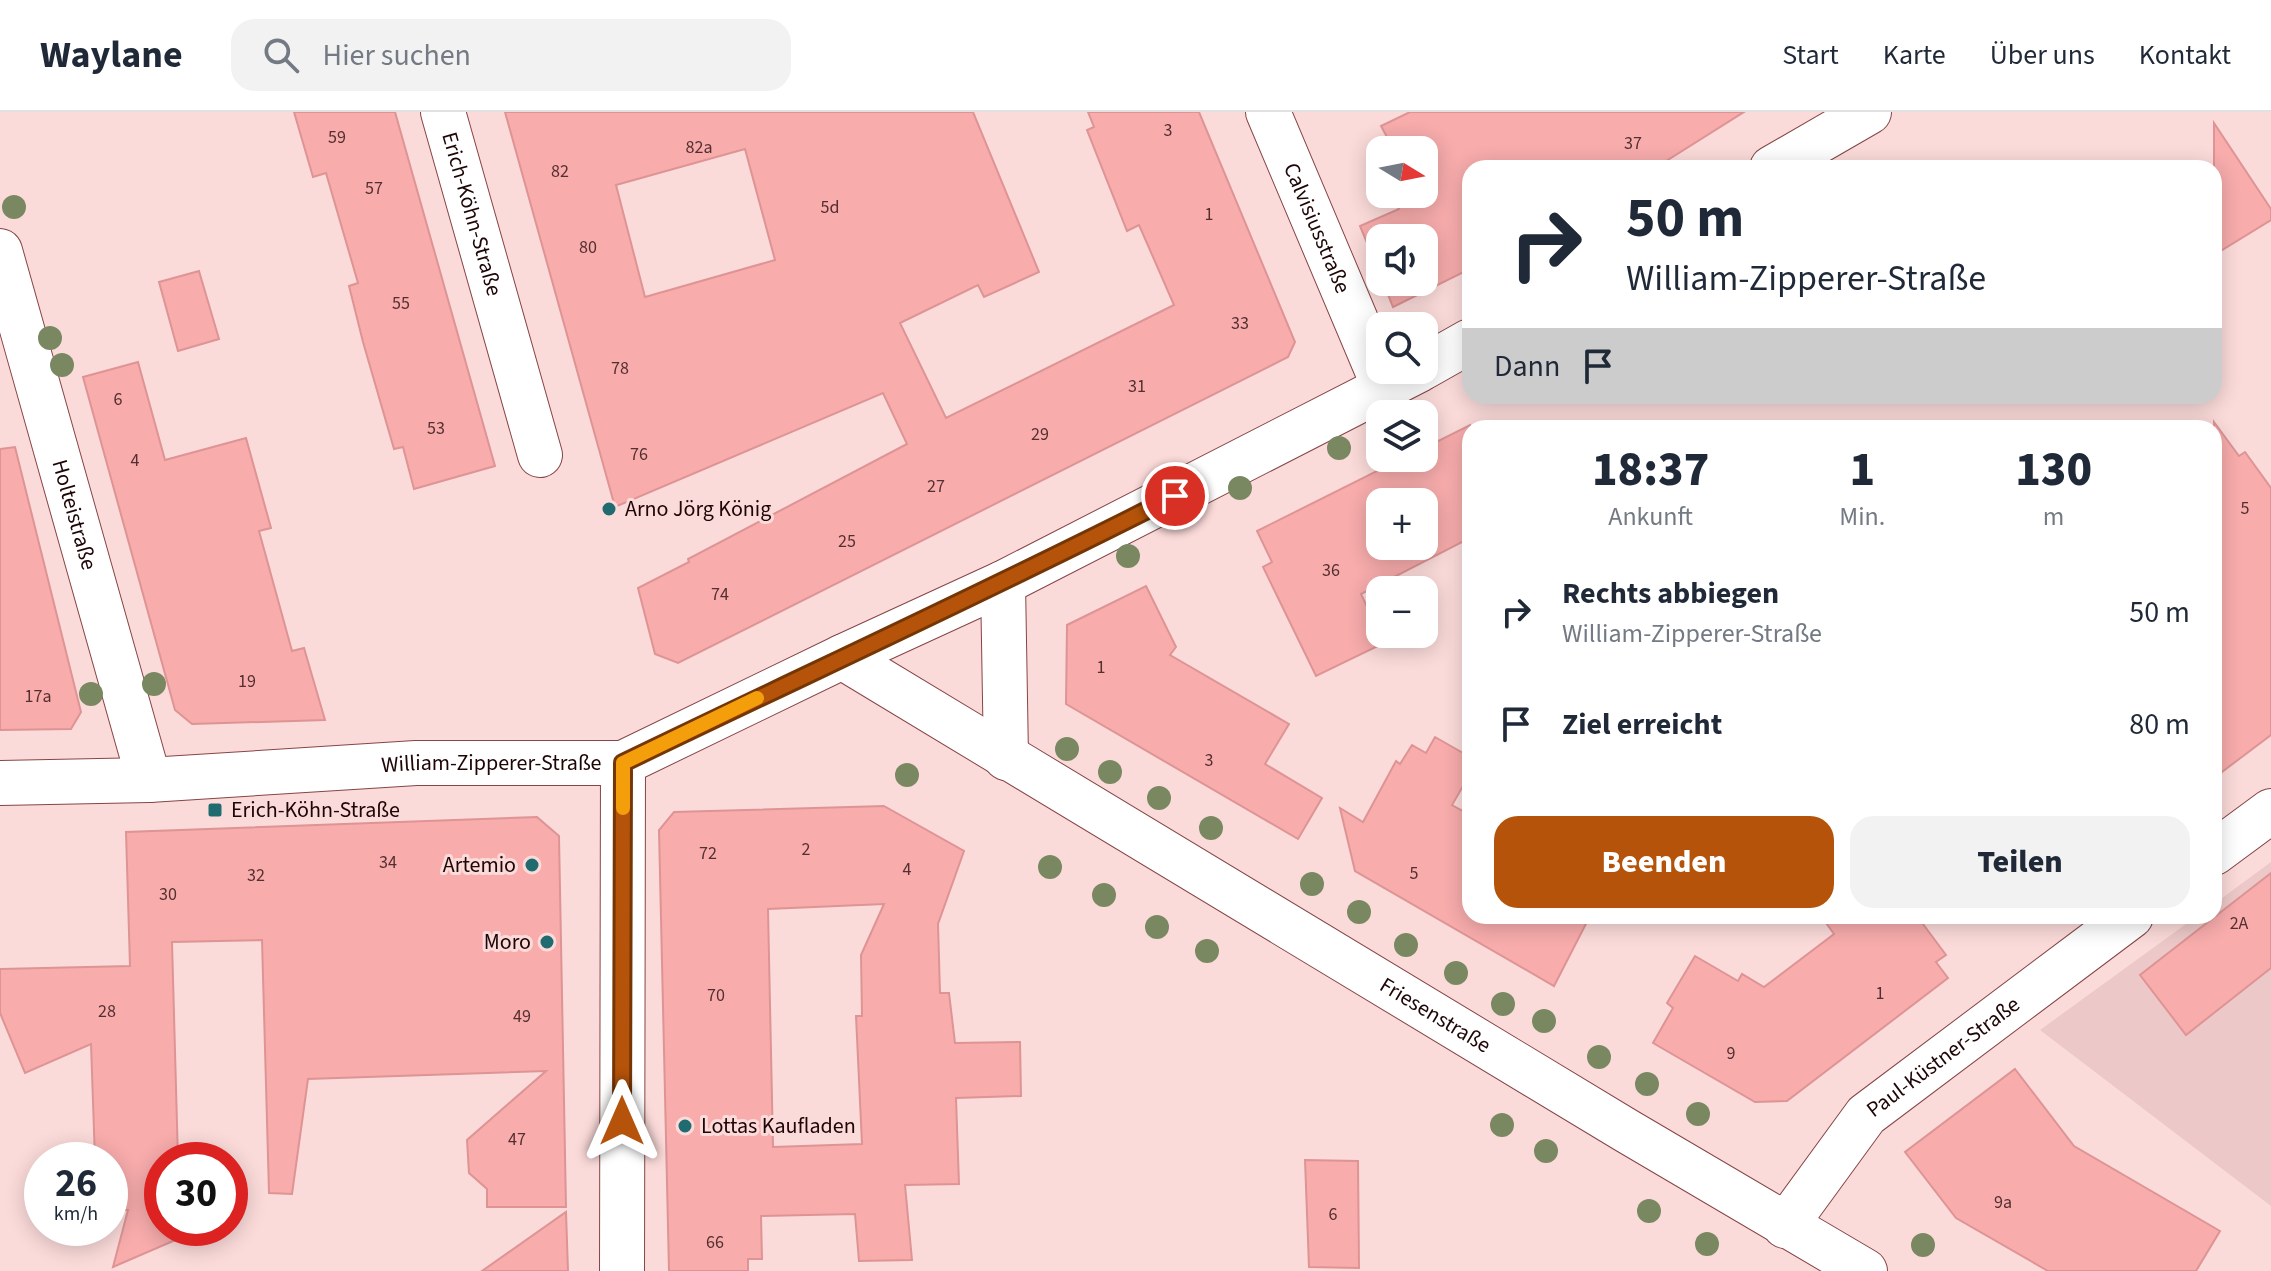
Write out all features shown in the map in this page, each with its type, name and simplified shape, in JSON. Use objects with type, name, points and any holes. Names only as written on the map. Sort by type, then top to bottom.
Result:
[{"type":"street","name":"Erich-Köhn-Straße","points":[[443,112],[540,455]]},
{"type":"street","name":"Calvisiusstraße","points":[[1268,112],[1368,312]]},
{"type":"street","points":[[1786,160],[1869,112]]},
{"type":"street","name":"Holteistraße","points":[[0,251],[149,780]]},
{"type":"street","points":[[1438,359],[1462,346]]},
{"type":"street","name":"William-Zipperer-Straße","points":[[0,783],[149,780],[416,763],[623,763],[1003,583],[1394,384]]},
{"type":"street","points":[[1003,583],[1006,758]]},
{"type":"street","name":"Friesenstraße","points":[[842,657],[1785,1226],[1865,1271]]},
{"type":"street","points":[[622,1271],[623,763]]},
{"type":"street","points":[[2222,847],[2271,811]]},
{"type":"street","name":"Paul-Küstner-Straße","points":[[1785,1226],[1866,1115],[2120,924]]},
{"type":"shaded area","points":[[2271,862],[2271,1206],[2040,1030],[2186,924],[2222,924],[2222,898]]},
{"type":"building","points":[[294,112],[395,112],[495,466],[414,489],[403,447],[394,449],[363,342],[349,286],[358,283],[326,173],[313,177]]},
{"type":"building","points":[[505,112],[973,112],[1039,272],[984,297],[978,285],[900,323],[946,418],[1174,305],[1139,225],[1127,231],[1087,130],[1094,127],[1088,112],[1199,112],[1295,342],[1288,357],[678,663],[655,654],[638,588],[907,444],[883,393],[615,507]],"holes":[[[745,149],[775,260],[645,297],[616,185]]]},
{"type":"building","points":[[1410,112],[1744,112],[1668,160],[1462,160],[1462,273],[1438,285],[1438,224],[1366,224],[1366,240],[1360,226],[1398,208],[1438,208],[1438,136],[1386,136],[1381,126]]},
{"type":"building","points":[[2214,123],[2271,209],[2271,220],[2222,250],[2222,160],[2214,160]]},
{"type":"building","points":[[199,271],[219,339],[178,351],[159,282]]},
{"type":"building","points":[[1389,296],[1415,296],[1393,307]]},
{"type":"building","points":[[138,362],[165,460],[246,438],[271,528],[259,531],[292,651],[304,648],[325,720],[192,724],[175,710],[83,377]]},
{"type":"building","points":[[1462,429],[1462,542],[1438,554],[1438,488],[1366,488],[1366,560],[1427,560],[1396,576],[1366,576],[1366,591],[1361,594],[1366,605],[1366,648],[1374,648],[1316,676],[1263,567],[1272,562],[1257,531],[1375,472],[1438,472],[1438,441]]},
{"type":"building","points":[[2222,433],[2239,456],[2245,452],[2271,488],[2271,735],[2222,772]]},
{"type":"building","points":[[15,447],[81,712],[71,729],[0,730],[0,449]]},
{"type":"building","points":[[1146,586],[1176,647],[1170,655],[1289,724],[1265,764],[1322,798],[1298,839],[1066,704],[1067,625]]},
{"type":"building","points":[[1435,737],[1462,752],[1462,788],[1452,805],[1462,811],[1462,924],[1586,924],[1554,986],[1355,871],[1340,808],[1363,822],[1396,761],[1400,764],[1412,745],[1426,753]]},
{"type":"building","points":[[884,806],[964,851],[938,924],[940,993],[949,993],[955,1043],[1020,1042],[1021,1096],[956,1098],[959,1184],[905,1185],[912,1260],[859,1261],[855,1214],[761,1216],[762,1259],[748,1259],[748,1271],[669,1271],[659,830],[674,812]],"holes":[[[884,904],[861,955],[862,1016],[856,1016],[862,1144],[773,1147],[768,909]]]},
{"type":"building","points":[[537,817],[559,836],[566,1207],[487,1207],[487,1189],[469,1173],[467,1140],[546,1071],[308,1079],[292,1194],[269,1193],[262,940],[172,942],[178,1142],[144,1142],[144,1246],[162,1246],[113,1267],[119,1246],[128,1246],[128,1142],[94,1142],[91,1044],[25,1073],[0,1013],[0,969],[130,966],[126,832]]},
{"type":"building","points":[[2271,873],[2271,968],[2186,1035],[2140,975],[2206,924],[2222,924],[2222,911]]},
{"type":"building","points":[[1827,924],[1923,924],[1946,955],[1936,962],[1948,978],[1787,1101],[1755,1102],[1653,1043],[1673,1008],[1667,1003],[1695,956],[1738,981],[1742,974],[1764,987],[1834,934]]},
{"type":"building","points":[[2015,1069],[2074,1146],[2220,1231],[2196,1271],[2048,1271],[1956,1218],[1905,1152]]},
{"type":"building","points":[[1305,1160],[1358,1161],[1359,1268],[1309,1267]]},
{"type":"building","points":[[566,1212],[568,1271],[482,1271]]},
{"type":"slow traffic","points":[[623,808],[623,763],[757,698]]},
{"type":"place","name":"Arno Jörg König","points":[[609,509]]},
{"type":"place","name":"Erich-Köhn-Straße","points":[[215,810]]},
{"type":"place","name":"Artemio","points":[[532,865]]},
{"type":"place","name":"Moro","points":[[547,942]]},
{"type":"place","name":"Lottas Kaufladen","points":[[685,1126]]},
{"type":"route","points":[[622,1121],[623,763],[1003,583],[1175,496]]}]
